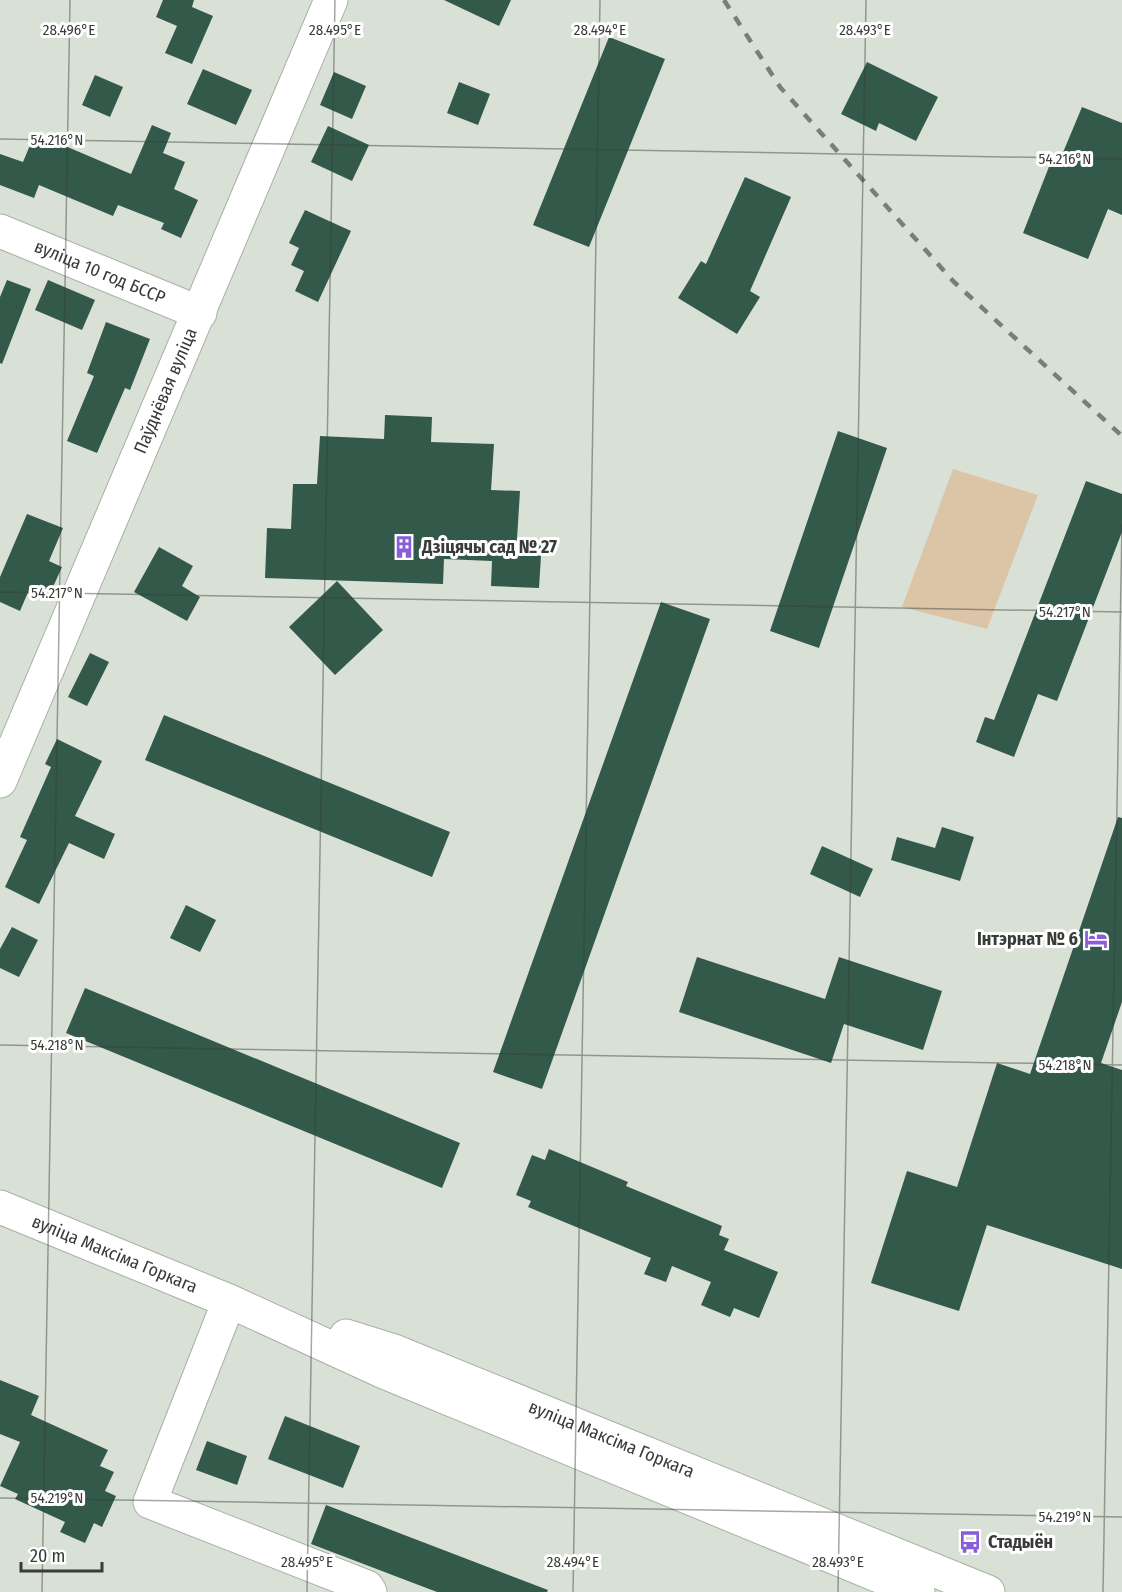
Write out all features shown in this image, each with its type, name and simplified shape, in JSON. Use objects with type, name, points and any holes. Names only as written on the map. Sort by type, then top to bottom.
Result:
[{"type":"street","name":"Паўднёвая вуліца","points":[[0,781],[200,314],[331,0]]},
{"type":"street","name":"вуліца 10 год БССР","points":[[0,231],[200,314]]},
{"type":"street","name":"вуліца Максіма Горкага","points":[[0,1207],[230,1301],[384,1372],[918,1592]]},
{"type":"street","name":"вуліца Максіма Горкага","points":[[230,1301],[394,1351],[988,1592]]},
{"type":"street","points":[[230,1301],[150,1502],[368,1587],[370,1592]]},
{"type":"shaded area","points":[[953,469],[1038,495],[987,629],[902,607]]},
{"type":"building","points":[[163,0],[194,0],[192,7],[213,16],[192,64],[165,53],[177,26],[156,17]]},
{"type":"building","points":[[444,0],[511,0],[499,26]]},
{"type":"building","points":[[609,37],[665,59],[589,247],[533,225]]},
{"type":"building","points":[[867,62],[938,97],[916,141],[879,123],[876,131],[841,114]]},
{"type":"building","points":[[203,69],[252,90],[236,125],[187,104]]},
{"type":"building","points":[[334,72],[366,86],[352,119],[320,105]]},
{"type":"building","points":[[95,75],[123,87],[110,117],[82,105]]},
{"type":"building","points":[[459,82],[490,94],[478,125],[447,113]]},
{"type":"building","points":[[1082,107],[1122,123],[1122,215],[1108,209],[1088,259],[1023,233],[1052,159],[1059,162]]},
{"type":"building","points":[[152,125],[171,133],[163,153],[185,162],[174,189],[198,200],[181,238],[161,229],[164,223],[118,205],[113,216],[39,185],[34,198],[0,185],[0,154],[23,162],[33,138],[42,142],[44,137],[131,174]]},
{"type":"building","points":[[328,126],[369,145],[352,181],[311,162]]},
{"type":"building","points":[[745,177],[791,197],[750,291],[760,297],[737,334],[678,298],[701,261],[706,264]]},
{"type":"building","points":[[305,210],[351,231],[318,302],[295,291],[304,271],[291,265],[299,248],[289,243]]},
{"type":"building","points":[[7,280],[31,289],[2,364],[0,363],[0,297]]},
{"type":"building","points":[[48,280],[95,300],[82,330],[35,310]]},
{"type":"building","points":[[106,322],[150,339],[130,390],[125,388],[97,453],[67,441],[94,376],[87,373]]},
{"type":"building","name":"Дзіцячы сад № 27","points":[[385,415],[432,417],[431,442],[494,444],[491,490],[520,491],[517,539],[542,540],[539,588],[491,586],[492,561],[444,559],[443,584],[265,578],[267,528],[291,529],[293,484],[317,484],[320,436],[384,439]]},
{"type":"building","points":[[838,431],[887,448],[819,648],[770,631]]},
{"type":"building","points":[[1086,481],[1122,494],[1122,532],[1057,701],[1038,694],[1014,757],[976,742],[985,717],[994,720]]},
{"type":"building","points":[[27,514],[63,528],[49,561],[62,567],[48,598],[29,590],[20,611],[0,602],[0,577]]},
{"type":"building","points":[[159,547],[193,566],[182,586],[200,597],[187,621],[134,592]]},
{"type":"building","points":[[337,581],[383,630],[335,675],[289,627]]},
{"type":"building","points":[[661,602],[710,619],[542,1089],[493,1072]]},
{"type":"building","points":[[90,653],[109,662],[87,706],[68,697]]},
{"type":"building","points":[[164,715],[450,832],[432,877],[145,760]]},
{"type":"building","points":[[57,739],[102,761],[75,816],[115,834],[104,859],[69,843],[39,904],[5,887],[27,840],[20,837],[51,767],[45,764]]},
{"type":"building","points":[[1118,817],[1122,818],[1122,1002],[1101,1063],[1122,1070],[1122,1269],[987,1225],[959,1311],[871,1283],[907,1171],[957,1187],[997,1063],[1030,1074]]},
{"type":"building","points":[[942,827],[974,837],[960,881],[891,860],[897,837],[935,848]]},
{"type":"building","points":[[822,846],[873,869],[860,897],[810,874]]},
{"type":"building","points":[[186,905],[216,920],[200,952],[170,938]]},
{"type":"building","points":[[12,927],[38,940],[19,977],[0,968],[0,949]]},
{"type":"building","points":[[697,957],[825,999],[839,957],[942,991],[923,1050],[844,1024],[831,1063],[679,1012]]},
{"type":"building","points":[[85,988],[460,1143],[442,1188],[66,1033]]},
{"type":"building","points":[[549,1149],[628,1182],[626,1186],[722,1226],[719,1235],[729,1239],[724,1250],[778,1272],[759,1318],[734,1308],[730,1317],[701,1305],[711,1282],[672,1266],[666,1282],[644,1274],[651,1258],[528,1207],[531,1201],[516,1195],[532,1155],[545,1160]]},
{"type":"building","points":[[0,1380],[39,1396],[31,1415],[108,1450],[100,1466],[114,1472],[105,1491],[116,1496],[102,1527],[94,1523],[85,1543],[60,1532],[65,1522],[15,1499],[18,1494],[0,1486],[20,1442],[0,1434]]},
{"type":"building","points":[[285,1416],[360,1446],[343,1488],[268,1459]]},
{"type":"building","points":[[207,1441],[247,1456],[237,1485],[196,1470]]},
{"type":"building","points":[[326,1505],[548,1590],[547,1592],[437,1592],[311,1544]]},
{"type":"railway","points":[[724,0],[780,87],[954,282],[1122,436]]},
{"type":"place","name":"Дзіцячы сад № 27","points":[[404,547]]},
{"type":"place","name":"Інтэрнат № 6","points":[[1096,939]]},
{"type":"place","name":"Стадыён","points":[[970,1542]]}]
